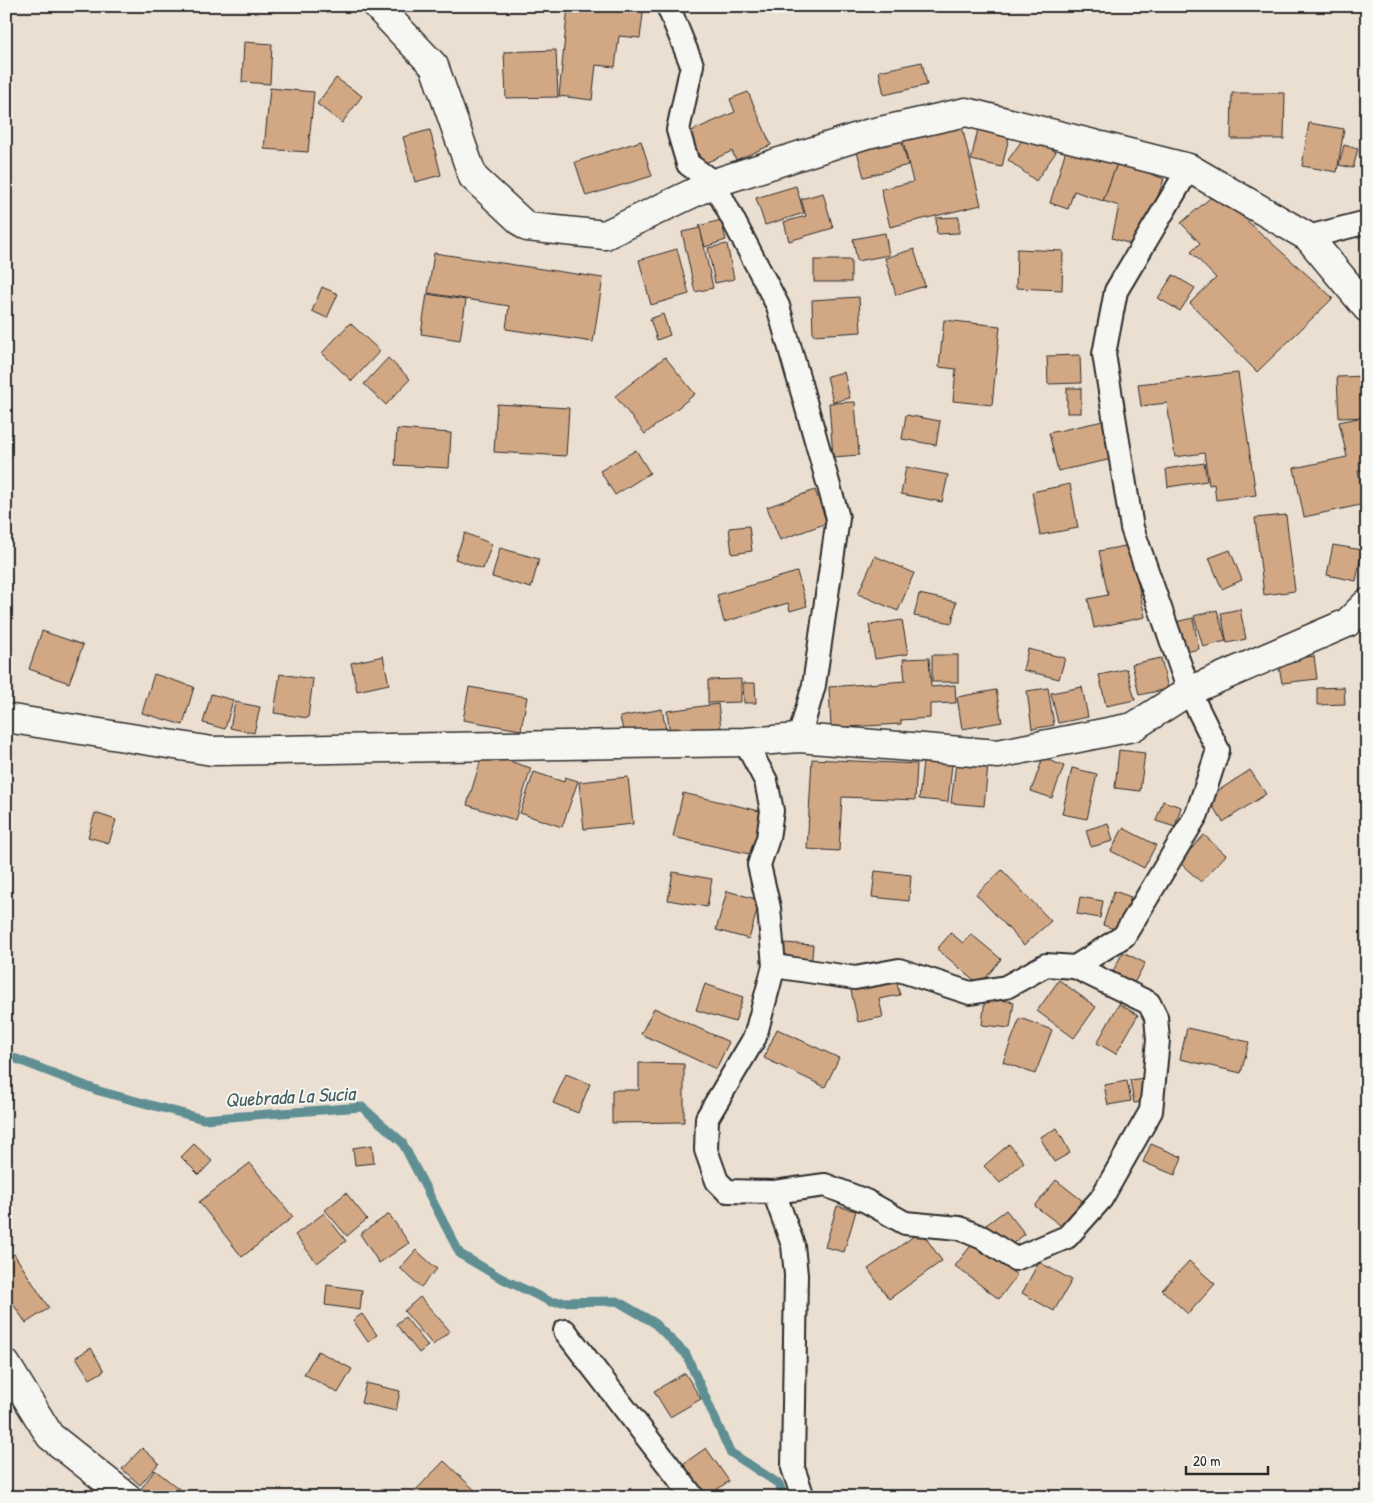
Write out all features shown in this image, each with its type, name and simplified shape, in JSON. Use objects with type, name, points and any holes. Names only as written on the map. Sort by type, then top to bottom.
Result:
[{"type":"street","points":[[377,6],[434,66],[473,177],[527,227],[605,235],[714,184],[867,134],[966,112],[1189,168],[1308,237],[1367,308]]},
{"type":"street","points":[[668,6],[692,65],[678,130],[688,164],[714,184],[778,306],[838,518],[814,684],[799,738]]},
{"type":"street","points":[[1075,967],[1124,936],[1197,814],[1218,750],[1189,691],[1132,528],[1104,354],[1116,291],[1189,168]]},
{"type":"street","points":[[1308,237],[1367,222]]},
{"type":"street","points":[[6,718],[212,751],[745,742],[799,738],[998,754],[1134,728],[1189,691],[1347,623],[1367,603]]},
{"type":"street","points":[[745,742],[766,781],[772,811],[768,838],[759,865],[770,908],[774,966],[755,1037],[707,1118],[706,1150],[717,1181],[727,1192],[774,1192],[825,1185],[866,1201],[905,1223],[959,1228],[983,1238],[1015,1259],[1067,1238],[1101,1199],[1151,1111],[1158,1040],[1156,1017],[1148,1003],[1075,967],[1046,965],[1006,988],[970,993],[899,970],[855,978],[774,966]]},
{"type":"street","points":[[774,1192],[792,1245],[796,1275],[793,1468],[803,1497]]},
{"type":"street","points":[[565,1331],[693,1497]]},
{"type":"street","points":[[6,1364],[50,1436],[127,1497]]},
{"type":"building","points":[[568,6],[644,6],[640,38],[619,36],[615,67],[596,65],[592,100],[559,96]]},
{"type":"building","points":[[244,42],[272,44],[270,84],[242,82]]},
{"type":"building","points":[[556,50],[558,97],[506,98],[504,52]]},
{"type":"building","points":[[922,62],[927,85],[884,95],[879,71]]},
{"type":"building","points":[[336,78],[362,96],[342,123],[317,104]]},
{"type":"building","points":[[270,88],[314,92],[308,152],[264,149]]},
{"type":"building","points":[[748,92],[771,145],[736,160],[732,151],[703,164],[689,132],[735,112],[730,99]]},
{"type":"building","points":[[1232,93],[1285,93],[1284,139],[1231,139]]},
{"type":"building","points":[[961,123],[981,205],[890,227],[881,189],[913,182],[902,137]]},
{"type":"building","points":[[1309,123],[1344,129],[1337,172],[1302,166]]},
{"type":"building","points":[[978,129],[1009,137],[1002,167],[971,160]]},
{"type":"building","points":[[430,130],[441,175],[415,182],[403,137]]},
{"type":"building","points":[[1028,132],[1056,152],[1036,181],[1008,160]]},
{"type":"building","points":[[900,135],[908,165],[864,177],[856,148]]},
{"type":"building","points":[[641,141],[652,176],[586,196],[575,162]]},
{"type":"building","points":[[1068,143],[1118,161],[1103,201],[1074,191],[1068,209],[1050,203]]},
{"type":"building","points":[[1344,145],[1358,149],[1353,168],[1339,165]]},
{"type":"building","points":[[1118,161],[1164,179],[1140,247],[1112,238],[1119,206],[1103,201]]},
{"type":"building","points":[[796,186],[804,213],[765,225],[756,198]]},
{"type":"building","points":[[823,193],[833,228],[789,241],[784,222],[806,216],[801,199]]},
{"type":"building","points":[[1216,193],[1333,298],[1257,372],[1190,303],[1216,278],[1191,252],[1200,243],[1181,223]]},
{"type":"building","points":[[959,217],[959,233],[937,234],[936,218]]},
{"type":"building","points":[[721,220],[726,240],[705,247],[699,226]]},
{"type":"building","points":[[700,228],[713,288],[695,292],[682,232]]},
{"type":"building","points":[[885,233],[889,255],[857,261],[853,239]]},
{"type":"building","points":[[727,244],[734,279],[715,283],[708,248]]},
{"type":"building","points":[[677,249],[689,294],[651,305],[639,260]]},
{"type":"building","points":[[914,249],[925,286],[896,295],[885,258]]},
{"type":"building","points":[[1017,249],[1063,251],[1062,290],[1016,288]]},
{"type":"building","points":[[434,253],[603,278],[593,342],[506,329],[509,306],[428,293]]},
{"type":"building","points":[[814,260],[851,260],[851,282],[814,282]]},
{"type":"building","points":[[1173,275],[1195,288],[1180,311],[1158,298]]},
{"type":"building","points":[[322,287],[338,294],[327,318],[312,311]]},
{"type":"building","points":[[427,294],[466,300],[460,340],[421,334]]},
{"type":"building","points":[[859,297],[861,332],[813,335],[812,300]]},
{"type":"building","points":[[663,314],[670,335],[657,340],[650,319]]},
{"type":"building","points":[[944,320],[1000,326],[992,405],[953,401],[956,369],[939,367]]},
{"type":"building","points":[[350,323],[380,351],[352,381],[322,353]]},
{"type":"building","points":[[1080,355],[1081,383],[1048,384],[1047,356]]},
{"type":"building","points":[[665,357],[695,394],[645,434],[615,396]]},
{"type":"building","points":[[388,358],[410,379],[386,405],[364,384]]},
{"type":"building","points":[[844,372],[850,398],[833,402],[827,376]]},
{"type":"building","points":[[1238,373],[1256,495],[1216,500],[1214,484],[1209,485],[1204,453],[1175,457],[1167,403],[1141,406],[1138,384]]},
{"type":"building","points":[[1367,376],[1367,417],[1339,418],[1337,377]]},
{"type":"building","points":[[1067,388],[1081,388],[1081,413],[1067,413]]},
{"type":"building","points":[[855,402],[859,455],[833,457],[829,403]]},
{"type":"building","points":[[497,404],[569,408],[566,456],[494,452]]},
{"type":"building","points":[[906,415],[940,421],[936,445],[902,439]]},
{"type":"building","points":[[1363,417],[1367,437],[1367,469],[1358,471],[1365,504],[1304,517],[1294,468],[1347,457],[1339,422]]},
{"type":"building","points":[[1103,421],[1112,459],[1058,471],[1049,433]]},
{"type":"building","points":[[397,429],[451,433],[449,468],[395,465]]},
{"type":"building","points":[[636,450],[650,473],[615,495],[600,471]]},
{"type":"building","points":[[1204,463],[1207,481],[1168,487],[1166,469]]},
{"type":"building","points":[[906,467],[948,475],[942,502],[901,494]]},
{"type":"building","points":[[1070,484],[1078,528],[1040,535],[1032,492]]},
{"type":"building","points":[[815,490],[827,523],[780,540],[767,507]]},
{"type":"building","points":[[1286,515],[1295,591],[1264,595],[1255,518]]},
{"type":"building","points":[[749,526],[752,551],[732,554],[729,528]]},
{"type":"building","points":[[465,533],[492,544],[483,569],[455,559]]},
{"type":"building","points":[[1130,545],[1145,617],[1094,628],[1088,599],[1108,595],[1099,551]]},
{"type":"building","points":[[1333,545],[1362,550],[1356,581],[1327,575]]},
{"type":"building","points":[[500,548],[539,559],[531,588],[492,577]]},
{"type":"building","points":[[1230,550],[1242,580],[1222,589],[1209,558]]},
{"type":"building","points":[[875,556],[914,573],[898,611],[858,594]]},
{"type":"building","points":[[797,572],[807,606],[790,611],[788,603],[724,622],[717,595]]},
{"type":"building","points":[[919,594],[956,602],[952,623],[914,616]]},
{"type":"building","points":[[1240,609],[1246,639],[1227,643],[1221,613]]},
{"type":"building","points":[[1217,610],[1226,641],[1203,647],[1194,616]]},
{"type":"building","points":[[1193,618],[1199,649],[1181,653],[1175,622]]},
{"type":"building","points":[[902,620],[908,654],[875,659],[869,625]]},
{"type":"building","points":[[42,631],[83,645],[69,683],[29,669]]},
{"type":"building","points":[[1028,649],[1065,658],[1059,679],[1023,670]]},
{"type":"building","points":[[932,655],[958,655],[958,682],[932,682]]},
{"type":"building","points":[[383,656],[389,684],[357,691],[351,663]]},
{"type":"building","points":[[1314,656],[1317,679],[1282,683],[1278,661]]},
{"type":"building","points":[[929,658],[931,687],[955,685],[956,703],[930,704],[930,718],[901,720],[901,724],[831,728],[829,687],[905,681],[903,659]]},
{"type":"building","points":[[1161,658],[1168,689],[1139,695],[1132,664]]},
{"type":"building","points":[[1127,669],[1135,700],[1106,706],[1099,675]]},
{"type":"building","points":[[154,674],[194,687],[183,725],[142,713]]},
{"type":"building","points":[[280,674],[313,679],[308,718],[274,713]]},
{"type":"building","points":[[741,679],[741,702],[708,703],[708,680]]},
{"type":"building","points":[[743,683],[755,683],[756,703],[744,703]]},
{"type":"building","points":[[469,687],[527,697],[521,730],[463,720]]},
{"type":"building","points":[[1082,687],[1088,717],[1058,723],[1051,693]]},
{"type":"building","points":[[1344,687],[1345,704],[1317,705],[1317,688]]},
{"type":"building","points":[[1048,688],[1054,725],[1032,729],[1027,691]]},
{"type":"building","points":[[996,690],[1002,722],[962,729],[957,697]]},
{"type":"building","points":[[211,694],[233,700],[225,729],[203,723]]},
{"type":"building","points":[[235,702],[260,707],[254,733],[230,728]]},
{"type":"building","points":[[718,704],[721,728],[670,735],[667,711]]},
{"type":"building","points":[[662,709],[666,730],[625,739],[620,717]]},
{"type":"building","points":[[1119,750],[1145,753],[1140,791],[1115,788]]},
{"type":"building","points":[[483,753],[531,768],[515,820],[467,805]]},
{"type":"building","points":[[1043,758],[1064,766],[1052,798],[1031,791]]},
{"type":"building","points":[[812,759],[917,764],[915,800],[842,797],[839,851],[807,849]]},
{"type":"building","points":[[923,761],[952,764],[948,802],[919,799]]},
{"type":"building","points":[[956,763],[988,766],[984,806],[951,803]]},
{"type":"building","points":[[1072,768],[1097,774],[1087,819],[1062,814]]},
{"type":"building","points":[[1250,770],[1266,794],[1223,822],[1207,798]]},
{"type":"building","points":[[534,772],[564,782],[565,777],[578,781],[562,827],[520,813]]},
{"type":"building","points":[[628,777],[633,824],[584,829],[579,782]]},
{"type":"building","points":[[683,793],[764,812],[754,855],[673,837]]},
{"type":"building","points":[[1163,801],[1181,807],[1175,827],[1156,821]]},
{"type":"building","points":[[95,813],[116,820],[109,843],[88,837]]},
{"type":"building","points":[[1108,823],[1113,841],[1091,847],[1086,830]]},
{"type":"building","points":[[1123,828],[1156,845],[1144,868],[1111,851]]},
{"type":"building","points":[[1204,835],[1226,855],[1201,882],[1179,862]]},
{"type":"building","points":[[1002,870],[1051,921],[1024,945],[976,894]]},
{"type":"building","points":[[875,871],[911,875],[909,901],[872,897]]},
{"type":"building","points":[[673,872],[712,879],[707,907],[668,900]]},
{"type":"building","points":[[727,891],[760,900],[749,939],[716,930]]},
{"type":"building","points":[[1114,891],[1131,897],[1120,931],[1103,925]]},
{"type":"building","points":[[1080,897],[1103,901],[1100,918],[1077,914]]},
{"type":"building","points":[[951,933],[963,943],[971,934],[1001,959],[980,985],[937,949]]},
{"type":"building","points":[[784,943],[813,945],[811,969],[782,967]]},
{"type":"building","points":[[1123,952],[1145,963],[1134,983],[1113,971]]},
{"type":"building","points":[[895,976],[900,995],[879,999],[883,1017],[858,1022],[850,986]]},
{"type":"building","points":[[1059,980],[1096,1007],[1074,1038],[1037,1011]]},
{"type":"building","points":[[705,984],[743,997],[735,1022],[696,1010]]},
{"type":"building","points":[[985,998],[1014,1002],[1010,1028],[982,1025]]},
{"type":"building","points":[[1119,1004],[1138,1015],[1116,1054],[1097,1043]]},
{"type":"building","points":[[654,1008],[729,1042],[716,1069],[641,1034]]},
{"type":"building","points":[[1020,1018],[1052,1030],[1035,1074],[1003,1062]]},
{"type":"building","points":[[1187,1028],[1249,1042],[1241,1073],[1180,1059]]},
{"type":"building","points":[[777,1029],[839,1058],[825,1087],[764,1058]]},
{"type":"building","points":[[639,1063],[684,1064],[684,1122],[612,1123],[612,1090],[639,1090]]},
{"type":"building","points":[[566,1074],[590,1084],[578,1113],[553,1103]]},
{"type":"building","points":[[1144,1078],[1147,1101],[1134,1103],[1130,1080]]},
{"type":"building","points":[[1127,1081],[1131,1101],[1108,1105],[1104,1085]]},
{"type":"building","points":[[1057,1128],[1070,1153],[1054,1162],[1040,1137]]},
{"type":"building","points":[[194,1144],[212,1161],[199,1175],[181,1157]]},
{"type":"building","points":[[1009,1144],[1024,1162],[1000,1183],[984,1166]]},
{"type":"building","points":[[1151,1144],[1182,1157],[1175,1175],[1143,1162]]},
{"type":"building","points":[[372,1145],[374,1163],[355,1165],[353,1148]]},
{"type":"building","points":[[250,1163],[293,1217],[242,1257],[199,1202]]},
{"type":"building","points":[[1056,1180],[1088,1205],[1068,1231],[1035,1206]]},
{"type":"building","points":[[346,1193],[367,1219],[347,1236],[325,1210]]},
{"type":"building","points":[[837,1206],[856,1211],[844,1252],[825,1247]]},
{"type":"building","points":[[1006,1210],[1025,1234],[1006,1249],[986,1225]]},
{"type":"building","points":[[324,1213],[346,1241],[317,1263],[295,1235]]},
{"type":"building","points":[[389,1214],[409,1243],[379,1263],[360,1234]]},
{"type":"building","points":[[921,1231],[942,1261],[889,1299],[868,1269]]},
{"type":"building","points":[[973,1243],[1017,1275],[999,1299],[955,1266]]},
{"type":"building","points":[[416,1250],[437,1269],[421,1287],[400,1268]]},
{"type":"building","points":[[14,1254],[49,1308],[26,1323],[6,1294],[6,1259]]},
{"type":"building","points":[[1189,1261],[1215,1284],[1188,1314],[1162,1290]]},
{"type":"building","points":[[1039,1262],[1072,1280],[1054,1311],[1022,1293]]},
{"type":"building","points":[[327,1285],[362,1290],[360,1310],[325,1305]]},
{"type":"building","points":[[420,1297],[450,1331],[433,1345],[404,1311]]},
{"type":"building","points":[[362,1314],[377,1335],[368,1342],[353,1320]]},
{"type":"building","points":[[405,1317],[428,1346],[419,1353],[396,1324]]},
{"type":"building","points":[[91,1348],[104,1371],[90,1379],[76,1357]]},
{"type":"building","points":[[318,1351],[352,1369],[338,1393],[304,1374]]},
{"type":"building","points":[[685,1373],[701,1399],[670,1417],[654,1391]]},
{"type":"building","points":[[366,1383],[400,1391],[396,1411],[361,1403]]},
{"type":"building","points":[[142,1448],[159,1463],[140,1485],[122,1469]]},
{"type":"building","points":[[706,1448],[729,1481],[706,1497],[701,1497],[680,1466]]},
{"type":"building","points":[[444,1461],[482,1497],[409,1497]]},
{"type":"building","points":[[155,1470],[187,1495],[186,1497],[141,1497],[137,1494]]},
{"type":"building","points":[[630,1488],[638,1497],[620,1497]]},
{"type":"waterway","name":"Quebrada La Sucia","points":[[6,1055],[99,1091],[203,1119],[362,1107],[402,1142],[460,1254],[499,1277],[551,1302],[617,1301],[653,1322],[686,1354],[730,1452],[779,1484],[784,1497]]}]
